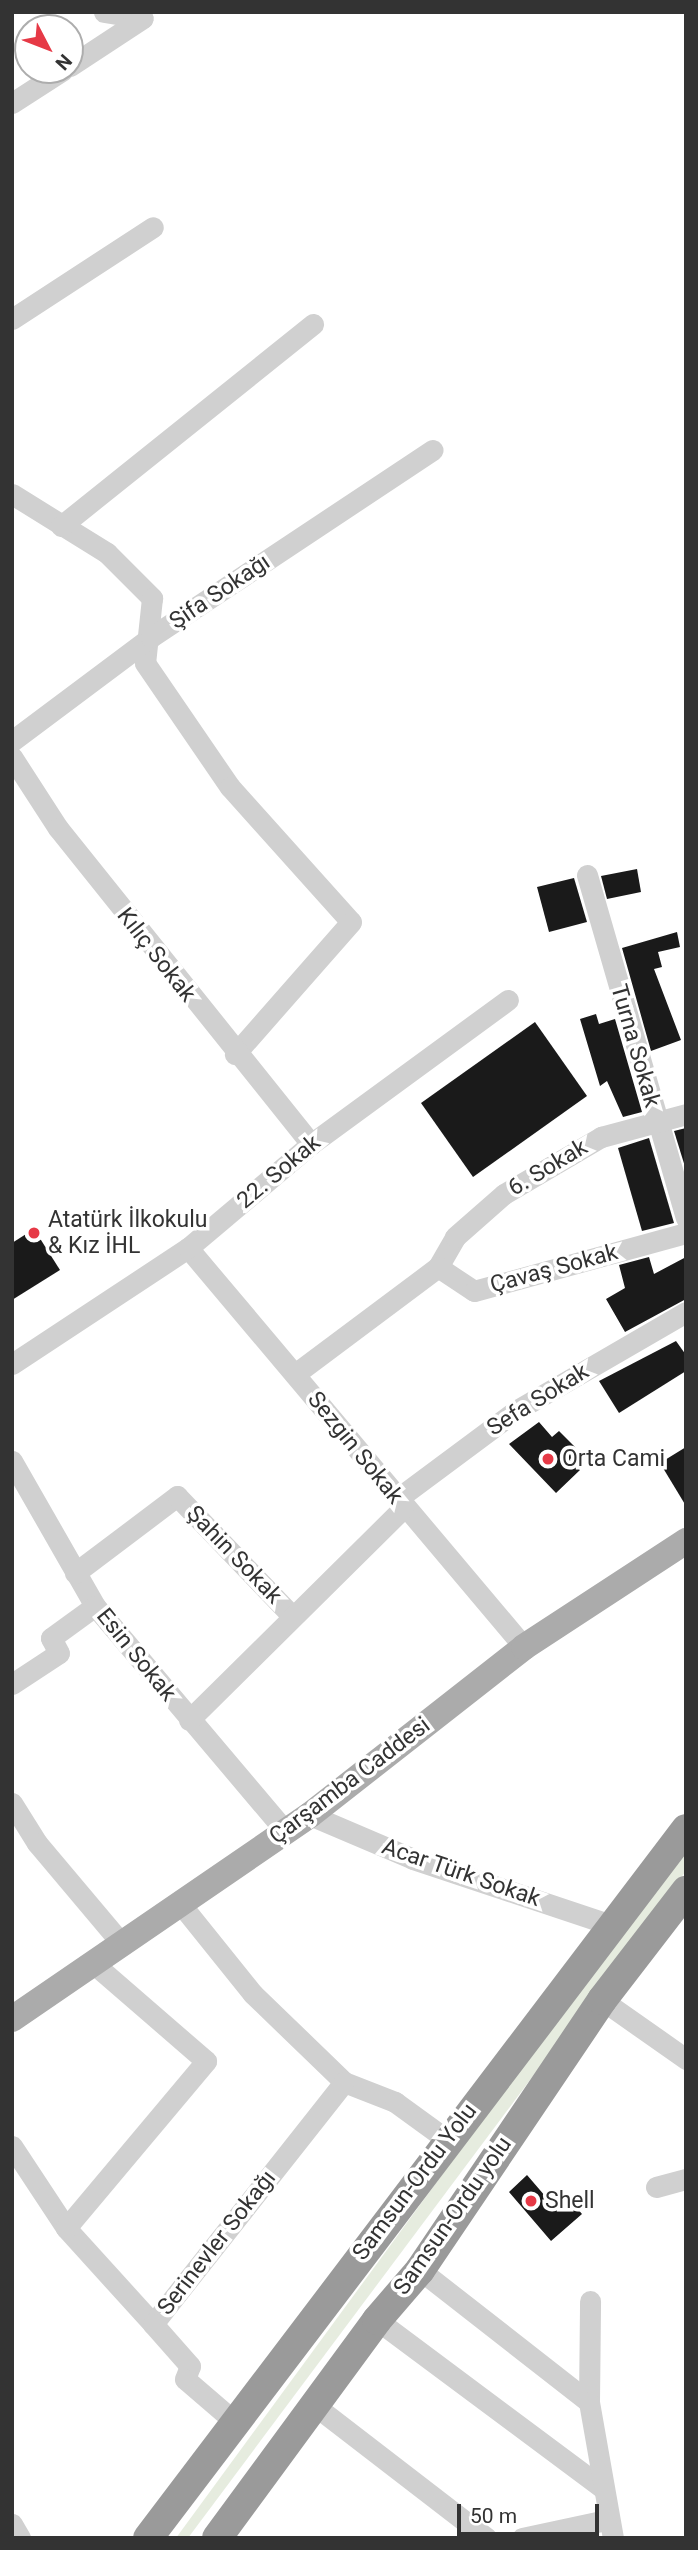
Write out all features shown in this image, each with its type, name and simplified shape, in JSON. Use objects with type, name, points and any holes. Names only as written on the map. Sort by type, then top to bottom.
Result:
[{"type":"highway","name":"Samsun-Ordu Yolu","points":[[148,2538],[446,2139],[614,1926],[686,1829]]},
{"type":"highway","name":"Samsun-Ordu yolu","points":[[217,2538],[377,2320],[420,2270],[602,2000],[685,1894]]},
{"type":"main road","name":"Çarşamba Caddesi","points":[[12,2019],[95,1965],[180,1902],[310,1815],[524,1647],[686,1541]]},
{"type":"street","points":[[84,56],[143,19],[104,12]]},
{"type":"street","points":[[12,103],[41,84]]},
{"type":"street","points":[[12,320],[153,228]]},
{"type":"street","points":[[61,526],[313,324]]},
{"type":"street","name":"Şifa Sokağı","points":[[12,741],[151,637],[432,450]]},
{"type":"street","points":[[12,494],[107,553],[152,598],[151,637],[145,663],[230,787],[351,922],[235,1054]]},
{"type":"street","name":"Kılıç Sokak","points":[[12,757],[58,828],[235,1054],[311,1144]]},
{"type":"street","name":"Turna Sokak","points":[[587,875],[686,1218]]},
{"type":"street","name":"22. Sokak","points":[[12,1364],[188,1248],[311,1144],[508,999]]},
{"type":"street","name":"6. Sokak","points":[[438,1267],[455,1237],[503,1194],[600,1137],[686,1114]]},
{"type":"street","name":"Çavaş Sokak","points":[[438,1267],[474,1291],[686,1233]]},
{"type":"street","name":"Sezgin Sokak","points":[[188,1248],[524,1647]]},
{"type":"street","points":[[295,1374],[438,1267]]},
{"type":"street","name":"Sefa Sokak","points":[[189,1720],[400,1503],[517,1410],[686,1312]]},
{"type":"street","name":"Esin Sokak","points":[[12,1461],[95,1606],[285,1831]]},
{"type":"street","name":"Şahin Sokak","points":[[75,1573],[177,1496],[291,1615]]},
{"type":"street","points":[[12,1684],[59,1653],[51,1638],[95,1606]]},
{"type":"street","points":[[12,1802],[37,1843],[121,1944]]},
{"type":"street","name":"Acar Türk Sokak","points":[[310,1815],[413,1859],[614,1926]]},
{"type":"street","points":[[180,1902],[253,1994],[344,2082],[395,2102],[446,2139]]},
{"type":"street","points":[[66,2228],[206,2061],[95,1965]]},
{"type":"street","points":[[602,2000],[686,2059]]},
{"type":"street","name":"Serinevler Sokağı","points":[[12,2146],[66,2228],[153,2324],[344,2082]]},
{"type":"street","points":[[656,2187],[686,2179]]},
{"type":"street","points":[[420,2270],[589,2402]]},
{"type":"street","points":[[523,2538],[609,2529],[589,2402],[590,2301]]},
{"type":"street","points":[[377,2320],[602,2488]]},
{"type":"street","points":[[153,2324],[190,2366],[185,2379],[235,2423]]},
{"type":"street","points":[[314,2405],[487,2538]]},
{"type":"street","points":[[12,2524],[20,2538]]},
{"type":"shaded area","points":[[686,1852],[686,1871],[188,2538],[176,2538],[614,1940]]},
{"type":"building","points":[[637,869],[641,892],[607,899],[601,876]]},
{"type":"building","points":[[574,878],[587,922],[549,932],[537,887]]},
{"type":"building","points":[[677,932],[680,947],[658,952],[662,967],[654,969],[681,1040],[651,1051],[622,948]]},
{"type":"building","points":[[596,1014],[599,1024],[615,1019],[642,1112],[623,1117],[607,1081],[600,1086],[580,1019]]},
{"type":"building","points":[[535,1022],[587,1096],[473,1177],[421,1103]]},
{"type":"building","points":[[686,1128],[686,1170],[674,1131]]},
{"type":"building","points":[[649,1138],[674,1223],[642,1231],[618,1148]]},
{"type":"building","points":[[34,1229],[60,1270],[12,1300],[12,1243]]},
{"type":"building","points":[[649,1257],[654,1274],[686,1257],[686,1299],[625,1332],[606,1299],[625,1288],[619,1265]]},
{"type":"building","points":[[676,1341],[686,1355],[686,1371],[619,1413],[599,1381]]},
{"type":"building","name":"Orta Cami","points":[[539,1422],[552,1437],[559,1431],[576,1448],[570,1460],[580,1470],[556,1493],[509,1444]]},
{"type":"building","points":[[686,1447],[686,1506],[660,1463]]},
{"type":"building","points":[[527,2175],[558,2211],[570,2200],[582,2214],[551,2241],[509,2192]]},
{"type":"place","name":"Atatürk İlkokulu & Kız İHL","points":[[34,1233]]},
{"type":"place","name":"Orta Cami","points":[[548,1459]]},
{"type":"place","name":"Shell","points":[[531,2201]]}]
